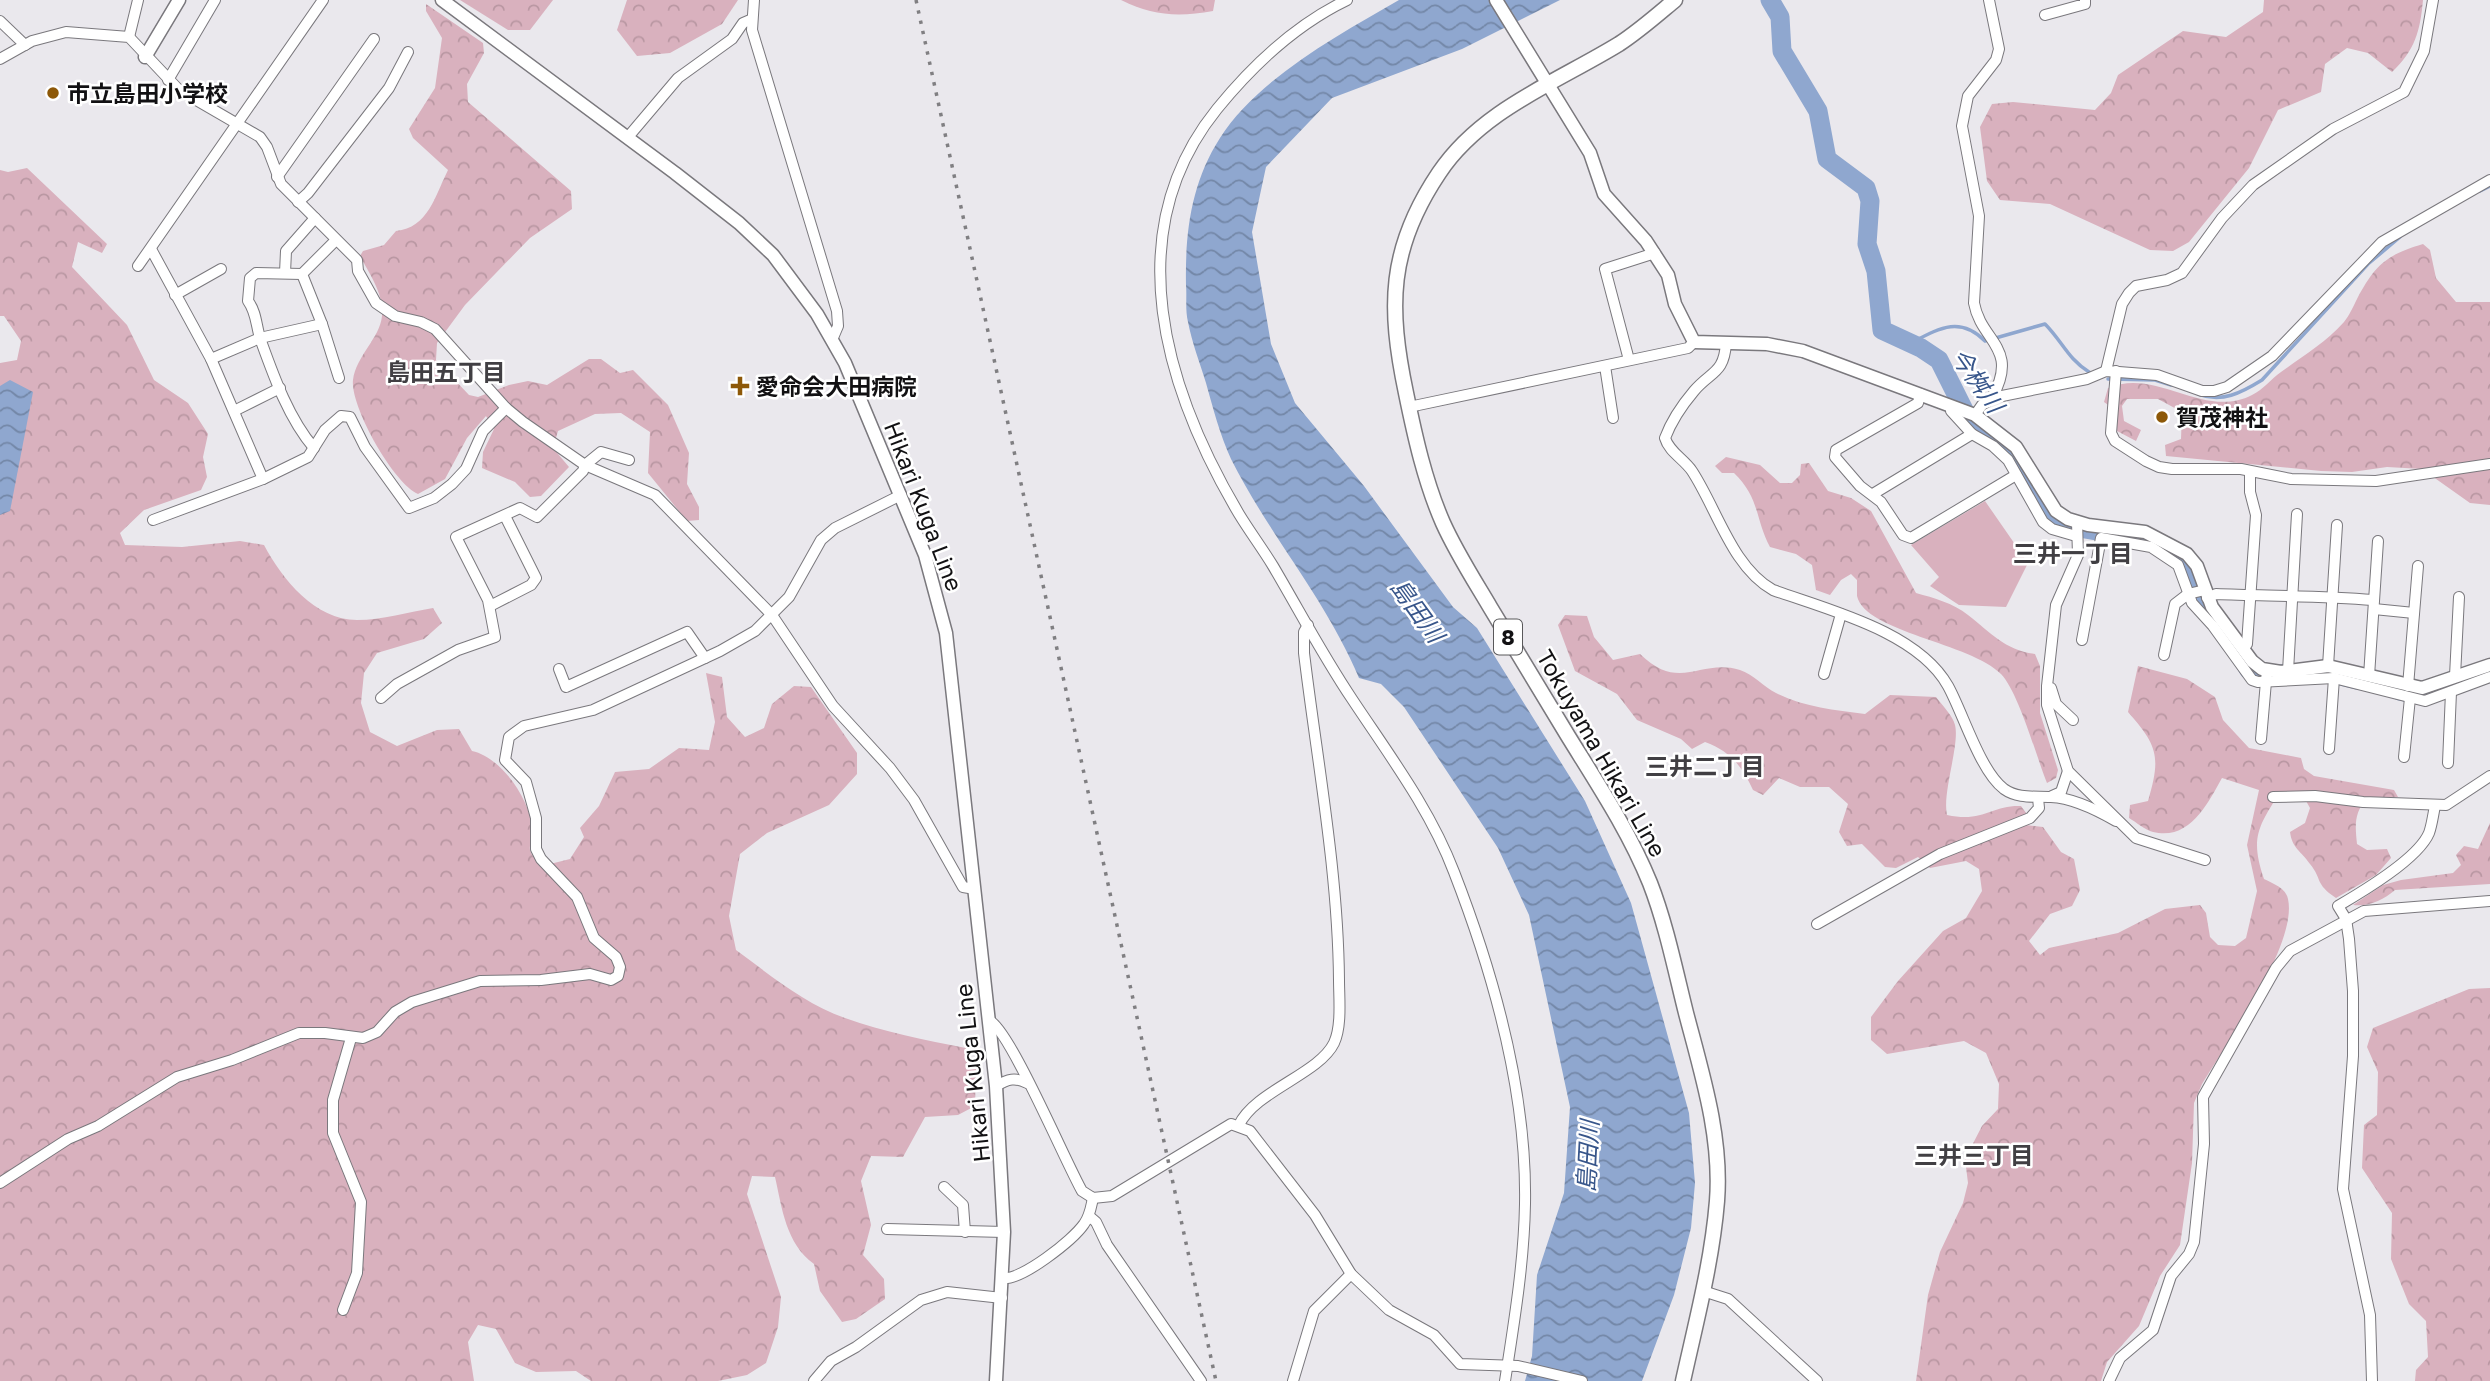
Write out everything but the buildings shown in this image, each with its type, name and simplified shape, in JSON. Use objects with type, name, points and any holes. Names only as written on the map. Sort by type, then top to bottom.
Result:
[{"type":"main road","points":[[145,57],[179,0]]},
{"type":"main road","name":"Hikari Kuga Line","points":[[442,0],[628,137],[739,223],[773,255],[798,286],[832,340],[901,495],[931,574],[946,633],[990,1021],[1004,1231],[996,1381]]},
{"type":"main road","points":[[1496,0],[1546,77],[1590,153],[1604,194],[1655,253],[1668,275],[1675,304],[1693,342],[1767,344],[1803,351],[1975,415],[2016,447],[2056,511],[2077,522],[2145,532],[2177,546],[2197,566],[2206,594],[2266,677],[2288,671],[2331,672],[2369,676],[2409,692],[2490,665]]},
{"type":"main road","name":"Tokuyama Hikari Line","points":[[1675,0],[1621,42],[1546,77],[1464,143],[1441,168],[1420,203],[1405,237],[1393,304],[1395,338],[1409,407],[1423,467],[1443,523],[1621,824],[1654,896],[1711,1112],[1716,1150],[1717,1198],[1703,1291],[1683,1381]]},
{"type":"street","points":[[128,37],[138,0]]},
{"type":"street","points":[[168,80],[215,0]]},
{"type":"street","points":[[138,266],[323,0]]},
{"type":"street","points":[[754,0],[750,20],[837,311],[838,326],[832,340]]},
{"type":"street","points":[[1347,0],[1303,27],[1270,54],[1230,93],[1206,123],[1184,159],[1172,190],[1164,224],[1160,264],[1161,310],[1168,351],[1194,425],[1239,513],[1353,701],[1401,771],[1436,833],[1465,904],[1505,1035],[1516,1092],[1525,1206],[1513,1365],[1505,1381]]},
{"type":"street","points":[[1989,0],[1999,50],[1996,60],[1968,96],[1962,126],[1979,216],[1974,303],[1976,316],[1999,346],[2002,362],[1992,398]]},
{"type":"street","points":[[2045,15],[2085,4],[2085,0]]},
{"type":"street","points":[[2433,0],[2424,51],[2404,92],[2333,130],[2253,185],[2222,218],[2182,273],[2167,280],[2136,286],[2129,293],[2122,304],[2111,371],[2111,419],[2115,441],[2159,467],[2218,468],[2291,479],[2376,481],[2490,464]]},
{"type":"street","points":[[628,137],[678,78],[732,39],[743,23],[750,20]]},
{"type":"street","points":[[0,21],[25,45]]},
{"type":"street","points":[[0,59],[25,45],[66,32],[128,37],[179,90],[260,137],[267,147],[277,177],[298,202],[357,260],[358,271],[376,303],[395,316],[421,321],[435,329],[506,408],[585,465],[655,495],[772,615],[833,706],[914,800],[963,887],[975,889]]},
{"type":"street","points":[[277,177],[374,39]]},
{"type":"street","points":[[298,202],[389,88],[408,52]]},
{"type":"street","points":[[1975,415],[1982,405],[1992,398],[2087,379],[2111,371],[2157,375],[2202,391],[2227,387],[2272,356],[2382,242],[2490,180]]},
{"type":"street","points":[[285,273],[286,251],[315,218]]},
{"type":"street","points":[[314,448],[302,435],[260,338],[254,308],[248,301],[250,278],[256,273],[302,274],[335,240]]},
{"type":"street","points":[[151,249],[211,359],[263,479]]},
{"type":"street","points":[[1629,360],[1605,269],[1655,253]]},
{"type":"street","points":[[176,295],[221,269]]},
{"type":"street","points":[[302,274],[322,324],[339,379]]},
{"type":"street","points":[[211,359],[260,338],[322,324]]},
{"type":"street","points":[[1409,407],[1688,348],[1693,342]]},
{"type":"street","points":[[1726,343],[1725,356],[1719,371],[1692,394],[1668,430],[1667,446],[1691,469],[1741,560],[1764,584],[1841,614],[1926,656],[1947,684],[1989,770],[2004,789],[2021,796],[2052,797],[2096,810],[2116,821]]},
{"type":"street","points":[[1605,366],[1613,418]]},
{"type":"street","points":[[234,411],[280,388]]},
{"type":"street","points":[[1920,394],[1917,403],[1836,450],[1835,457],[1860,486],[1873,494],[1903,536],[1911,538],[2016,475]]},
{"type":"street","points":[[1951,406],[1951,411],[1972,434],[1993,446],[2008,460],[2043,522],[2052,529],[2076,536]]},
{"type":"street","points":[[153,520],[263,479],[308,457],[326,430],[341,416],[350,417],[365,447],[409,508],[434,498],[453,484],[466,469],[483,432],[506,408]]},
{"type":"street","points":[[1873,494],[1972,434]]},
{"type":"street","points":[[381,698],[397,684],[458,650],[495,637],[489,606],[456,537],[520,508],[537,517],[583,471],[585,465],[601,452],[629,460]]},
{"type":"street","points":[[2244,648],[2247,644],[2256,515],[2250,492],[2250,472]]},
{"type":"street","points":[[0,1183],[68,1139],[98,1126],[177,1077],[233,1060],[299,1033],[363,1038],[377,1032],[396,1012],[412,1002],[480,981],[541,980],[571,974],[590,974],[611,980],[618,976],[620,967],[616,957],[594,938],[577,897],[541,859],[536,849],[536,818],[526,782],[509,766],[505,750],[509,737],[516,729],[593,710],[705,658],[755,631],[789,597],[821,540],[835,528],[901,495]]},
{"type":"street","points":[[2288,671],[2297,513]]},
{"type":"street","points":[[489,606],[531,584],[536,578],[505,516]]},
{"type":"street","points":[[2077,522],[2078,555],[2056,605],[2047,686],[2047,705],[2068,771],[2136,838],[2205,860]]},
{"type":"street","points":[[2329,749],[2337,525]]},
{"type":"street","points":[[2082,640],[2101,538],[2151,547],[2178,565],[2188,594],[2252,680],[2266,677],[2316,677],[2331,672],[2409,692],[2425,701],[2490,677]]},
{"type":"street","points":[[2369,676],[2378,541]]},
{"type":"street","points":[[2078,555],[2098,558]]},
{"type":"street","points":[[2404,757],[2418,566]]},
{"type":"street","points":[[2164,655],[2175,604],[2188,594],[2333,597],[2414,613]]},
{"type":"street","points":[[2455,676],[2459,597]]},
{"type":"street","points":[[1824,674],[1841,614]]},
{"type":"street","points":[[1239,1125],[1245,1112],[1304,1071],[1329,1051],[1335,1041],[1339,1002],[1339,922],[1304,653],[1304,632],[1308,625]]},
{"type":"street","points":[[559,669],[566,687],[687,632],[705,658]]},
{"type":"street","points":[[2261,739],[2266,677]]},
{"type":"street","points":[[2047,686],[2051,688],[2056,704],[2073,720]]},
{"type":"street","points":[[2448,763],[2451,692]]},
{"type":"street","points":[[2052,797],[2061,792],[2068,771]]},
{"type":"street","points":[[2273,797],[2315,796],[2435,806],[2457,801],[2490,776]]},
{"type":"street","points":[[1817,924],[1940,854],[2030,818],[2039,808],[2038,798]]},
{"type":"street","points":[[2372,1381],[2370,1315],[2343,1189],[2353,1056],[2353,991],[2346,919],[2338,906],[2381,878],[2419,847],[2428,835],[2435,806]]},
{"type":"street","points":[[2109,1381],[2120,1358],[2152,1330],[2171,1276],[2189,1254],[2194,1242],[2204,1143],[2203,1097],[2276,968],[2290,951],[2364,911],[2490,901]]},
{"type":"street","points":[[990,1021],[997,1024],[1082,1191],[1093,1198],[1112,1196],[1231,1124],[1239,1125],[1250,1131],[1315,1215],[1351,1274],[1389,1310],[1428,1329],[1460,1364],[1469,1367],[1513,1365],[1582,1381]]},
{"type":"street","points":[[343,1310],[357,1273],[361,1202],[334,1133],[333,1100],[351,1038]]},
{"type":"street","points":[[996,1086],[1007,1080],[1018,1079],[1028,1083]]},
{"type":"street","points":[[944,1187],[963,1205],[965,1232]]},
{"type":"street","points":[[1003,1278],[1019,1275],[1073,1237],[1089,1216],[1093,1198]]},
{"type":"street","points":[[1089,1216],[1201,1381]]},
{"type":"street","points":[[887,1229],[1004,1231]]},
{"type":"street","points":[[1293,1381],[1314,1311],[1351,1274]]},
{"type":"street","points":[[1703,1291],[1728,1299],[1817,1381]]},
{"type":"street","points":[[814,1381],[831,1361],[856,1348],[921,1300],[947,1292],[1002,1298]]},
{"type":"green space","points":[[460,0],[553,0],[530,30],[508,30]]},
{"type":"green space","points":[[627,0],[738,0],[722,24],[670,53],[637,56],[617,30]]},
{"type":"green space","points":[[1121,0],[1215,0],[1213,11],[1177,14],[1155,12]]},
{"type":"green space","points":[[2264,0],[2423,0],[2415,40],[2392,72],[2368,53],[2347,48],[2325,64],[2321,92],[2278,110],[2249,168],[2189,242],[2173,251],[2150,250],[2050,204],[2000,200],[1987,181],[1980,127],[1992,104],[2013,102],[2095,110],[2111,93],[2118,75],[2183,31],[2226,37],[2263,12]]},
{"type":"green space","points":[[426,4],[483,43],[484,53],[467,84],[468,102],[571,191],[572,209],[530,238],[465,305],[437,343],[436,360],[469,395],[478,397],[528,381],[547,385],[589,359],[601,359],[620,373],[633,370],[668,405],[689,453],[687,484],[699,507],[699,520],[687,521],[648,473],[650,432],[621,413],[595,414],[558,431],[553,448],[569,467],[541,496],[530,497],[515,482],[482,468],[483,452],[494,429],[486,416],[467,438],[445,479],[418,494],[397,475],[375,443],[358,407],[353,380],[359,363],[377,332],[382,308],[376,285],[360,256],[363,251],[384,245],[396,231],[416,224],[429,209],[448,170],[413,138],[409,129],[435,88],[442,38],[426,11]]},
{"type":"green space","points":[[27,168],[107,244],[102,253],[78,242],[72,267],[127,325],[154,380],[188,403],[208,434],[203,457],[207,477],[201,490],[144,510],[120,533],[125,545],[182,547],[240,541],[264,545],[290,584],[314,605],[342,618],[376,619],[433,608],[442,623],[424,639],[377,653],[364,673],[361,703],[370,732],[397,746],[437,730],[459,729],[472,751],[493,761],[520,792],[530,817],[530,850],[539,861],[546,865],[570,859],[584,837],[580,828],[599,806],[615,772],[649,769],[679,748],[709,750],[715,722],[706,673],[722,677],[727,717],[745,737],[764,728],[772,704],[794,686],[811,687],[857,753],[857,774],[829,805],[767,833],[740,854],[729,916],[736,950],[788,988],[830,1012],[890,1032],[966,1048],[976,1065],[975,1106],[958,1115],[925,1117],[903,1157],[871,1156],[861,1181],[871,1225],[863,1255],[884,1279],[885,1299],[856,1319],[842,1322],[820,1291],[814,1264],[791,1236],[775,1177],[752,1176],[747,1194],[781,1297],[778,1327],[766,1363],[747,1375],[718,1381],[591,1381],[576,1371],[536,1372],[515,1363],[496,1329],[478,1325],[468,1342],[474,1381],[0,1381],[0,363],[17,360],[21,341],[4,316],[0,316],[0,170],[8,172]]},
{"type":"green space","points":[[2423,244],[2430,250],[2436,278],[2456,302],[2490,302],[2490,505],[2470,503],[2422,469],[2387,467],[2352,472],[2321,471],[2166,456],[2165,445],[2181,439],[2182,412],[2158,399],[2127,399],[2122,406],[2124,421],[2141,430],[2136,441],[2117,431],[2115,410],[2104,402],[2108,388],[2126,383],[2144,384],[2216,402],[2234,401],[2252,395],[2337,330],[2348,317],[2363,287],[2383,263],[2400,252]]},
{"type":"green space","points":[[1726,457],[1760,465],[1780,483],[1792,483],[1800,475],[1801,464],[1809,463],[1828,491],[1851,498],[1871,511],[1916,593],[1956,607],[2007,645],[2035,654],[2040,666],[2040,713],[2058,770],[2056,778],[2047,783],[2021,710],[2001,674],[1987,663],[1879,619],[1864,608],[1857,596],[1857,580],[1851,574],[1841,580],[1830,595],[1816,590],[1812,565],[1796,554],[1770,547],[1753,500],[1742,482],[1734,473],[1722,473],[1715,466]]},
{"type":"green space","points":[[1985,501],[2028,563],[2006,607],[1959,605],[1930,586],[1939,577],[1911,545]]},
{"type":"green space","points":[[1565,615],[1587,616],[1594,637],[1613,660],[1640,654],[1654,665],[1679,673],[1726,667],[1740,670],[1776,693],[1819,707],[1865,714],[1890,695],[1936,697],[1952,718],[1956,734],[1947,794],[1947,815],[1970,817],[2011,806],[2021,806],[2026,813],[2026,825],[2043,827],[2061,852],[2074,859],[2080,890],[2072,906],[2050,914],[2029,941],[2040,955],[2049,948],[2118,933],[2165,909],[2200,905],[2206,913],[2210,937],[2218,945],[2235,946],[2246,938],[2257,891],[2247,845],[2259,790],[2222,778],[2196,818],[2177,831],[2153,832],[2129,818],[2130,805],[2148,801],[2155,773],[2151,743],[2128,712],[2138,666],[2187,679],[2215,697],[2223,720],[2249,748],[2301,758],[2304,769],[2314,776],[2394,790],[2398,797],[2367,798],[2360,809],[2356,825],[2357,844],[2367,850],[2387,849],[2391,858],[2376,875],[2336,898],[2322,885],[2291,837],[2290,832],[2305,823],[2310,808],[2301,792],[2280,792],[2266,815],[2258,833],[2258,853],[2264,879],[2287,895],[2288,918],[2282,941],[2258,993],[2202,1084],[2194,1103],[2192,1163],[2180,1245],[2160,1276],[2139,1326],[2107,1362],[2101,1381],[1916,1381],[1928,1295],[1940,1252],[1963,1203],[1968,1183],[1965,1159],[1982,1126],[1998,1109],[1999,1084],[1986,1053],[1964,1041],[1887,1054],[1871,1040],[1871,1017],[1898,981],[1943,931],[1966,918],[1982,891],[1979,869],[1966,861],[1930,868],[1918,857],[1896,868],[1885,867],[1862,844],[1847,846],[1839,832],[1848,804],[1829,787],[1800,787],[1779,778],[1763,795],[1753,790],[1740,767],[1722,750],[1705,742],[1692,749],[1681,739],[1637,720],[1617,694],[1575,671],[1558,625]]},
{"type":"green space","points":[[2490,823],[2490,884],[2395,890],[2376,902],[2353,905],[2383,885],[2453,873],[2461,865],[2456,855],[2464,846],[2478,849]]},
{"type":"green space","points":[[2490,988],[2490,1381],[2415,1381],[2416,1370],[2428,1357],[2426,1321],[2409,1304],[2391,1259],[2392,1213],[2362,1168],[2364,1125],[2377,1115],[2378,1072],[2367,1047],[2373,1028],[2469,989]]},
{"type":"water","name":"島田川","points":[[1399,0],[1560,0],[1462,49],[1332,98],[1266,167],[1252,232],[1271,344],[1295,403],[1364,486],[1453,607],[1477,628],[1585,801],[1631,903],[1689,1113],[1695,1183],[1691,1228],[1674,1295],[1642,1381],[1525,1381],[1532,1356],[1537,1275],[1564,1193],[1570,1107],[1529,915],[1498,848],[1404,707],[1381,684],[1359,678],[1330,621],[1246,487],[1220,431],[1187,317],[1186,266],[1192,209],[1202,173],[1220,138],[1255,96],[1277,77],[1326,43]]},
{"type":"water","points":[[10,380],[33,392],[10,511],[0,515],[0,386]]},
{"type":"waterway","name":"今桝川","points":[[1770,0],[1780,17],[1782,51],[1818,111],[1827,159],[1866,188],[1870,201],[1867,244],[1876,271],[1882,330],[1921,348],[1939,360],[1969,420],[1999,440],[2012,455],[2025,473],[2043,511],[2056,524],[2148,540],[2167,549],[2192,572],[2201,606],[2217,623]]},
{"type":"waterway","points":[[2480,191],[2490,186]]},
{"type":"waterway","points":[[2198,394],[2223,397],[2247,389],[2262,380],[2368,264],[2400,237]]},
{"type":"waterway","points":[[1909,344],[1948,327],[1966,328],[1985,341],[2045,324],[2076,361],[2089,372]]},
{"type":"waterway","points":[[2108,379],[2155,380],[2171,385]]},
{"type":"waterway","name":"今桝川","points":[[2237,650],[2249,670],[2257,675],[2325,672],[2357,680]]},
{"type":"waterway","name":"今桝川","points":[[2400,691],[2424,694],[2434,692],[2484,673]]},
{"type":"railway","points":[[916,0],[1216,1381]]},
{"type":"place","name":"市立島田小学校","points":[[53,93]]},
{"type":"place","name":"愛命会大田病院","points":[[740,386]]},
{"type":"place","name":"賀茂神社","points":[[2162,417]]},
{"type":"district","name":"島田五丁目","points":[[446,371]]},
{"type":"district","name":"三井一丁目","points":[[2073,552]]},
{"type":"district","name":"三井二丁目","points":[[1705,765]]},
{"type":"district","name":"三井三丁目","points":[[1974,1154]]}]
